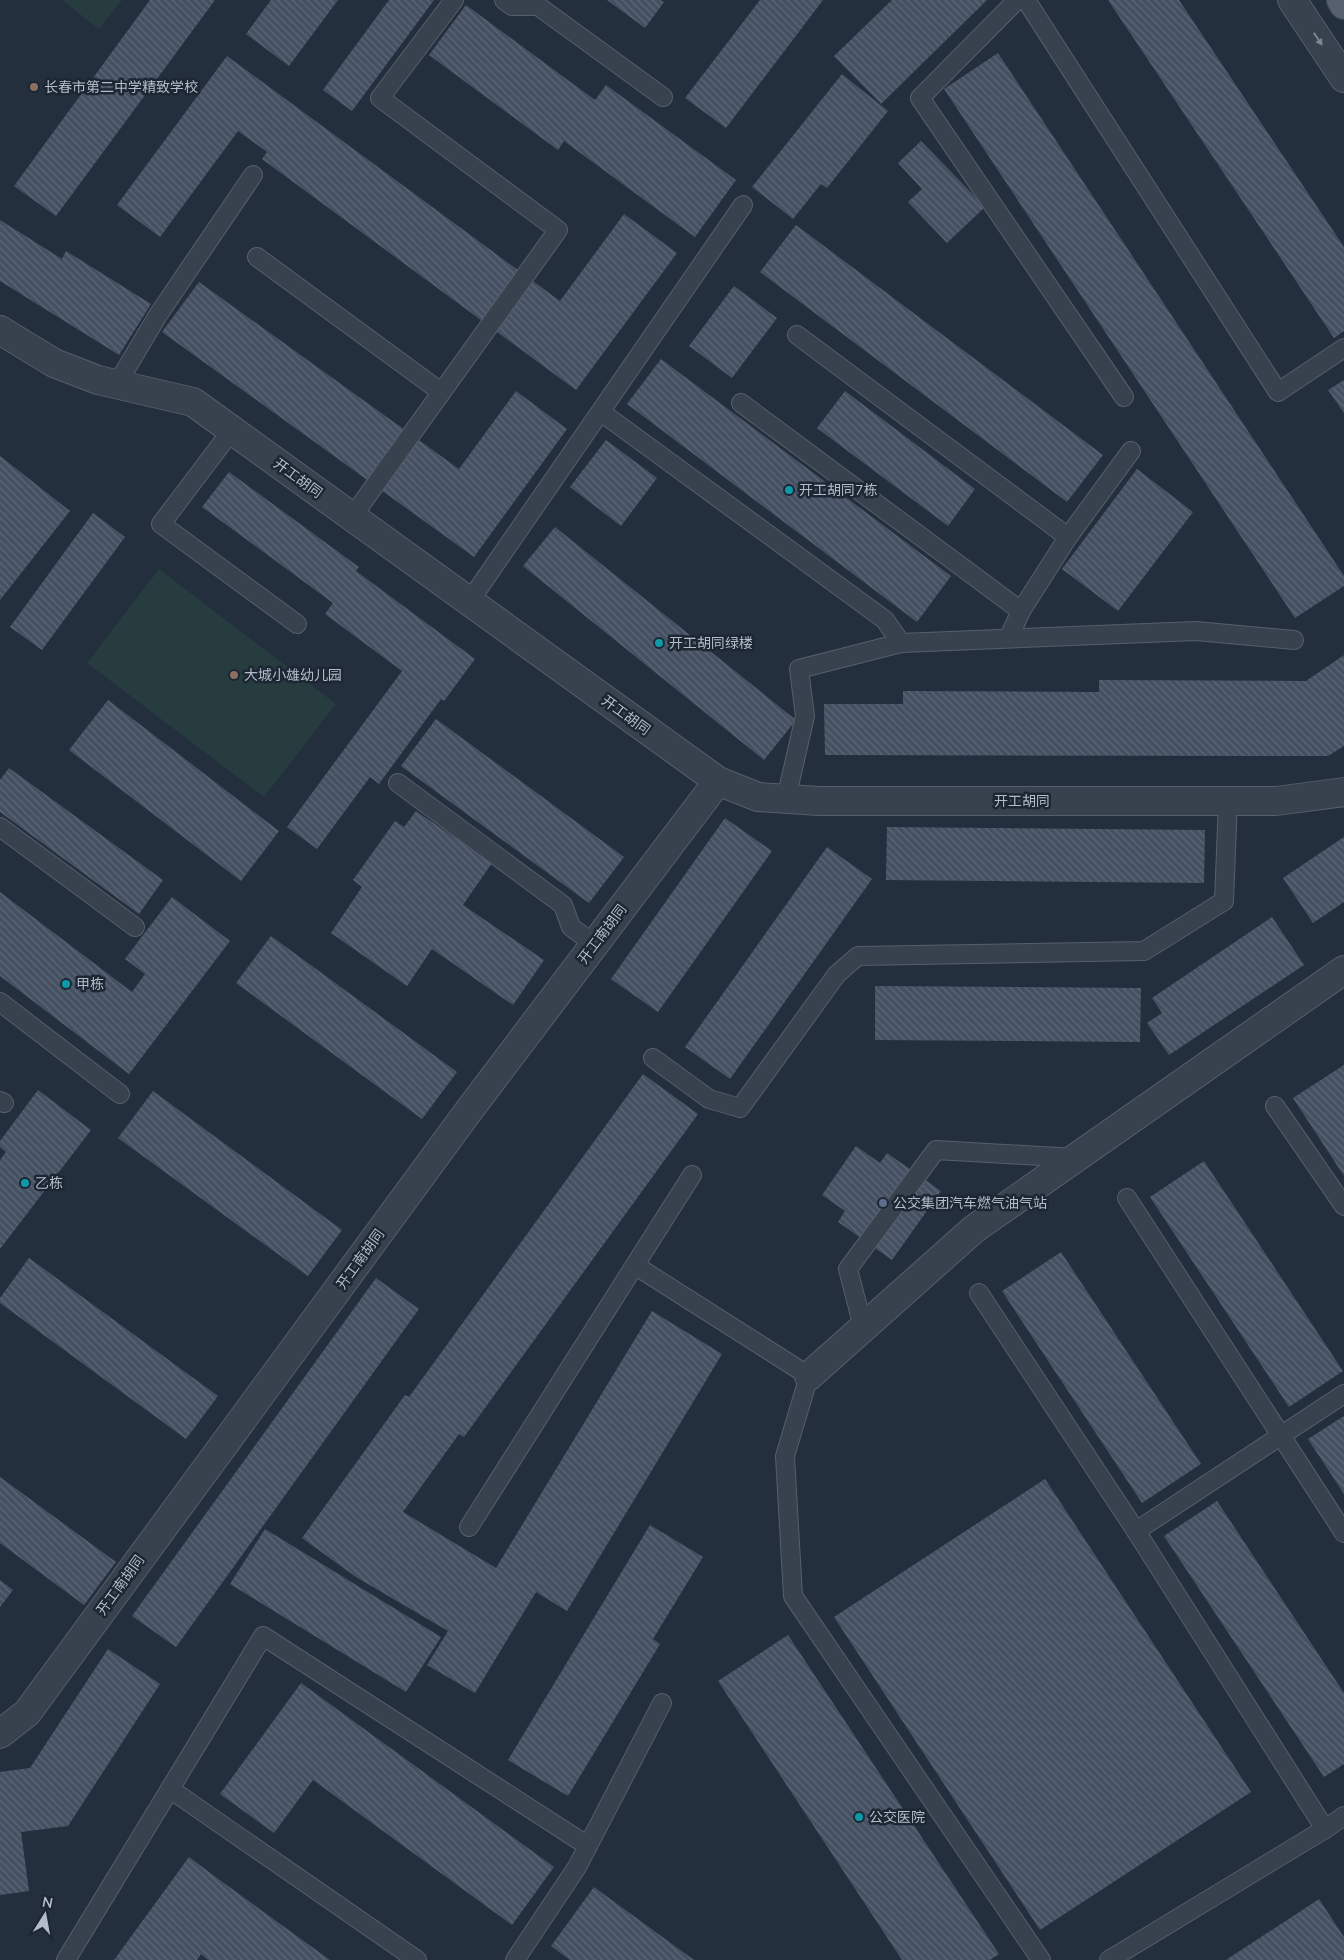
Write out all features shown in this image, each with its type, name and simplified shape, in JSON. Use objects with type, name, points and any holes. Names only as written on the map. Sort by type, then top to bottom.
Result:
[{"type":"main road","points":[[1341,0],[1344,5]]},
{"type":"street","points":[[1292,0],[1344,78]]},
{"type":"street","name":"开工胡同","points":[[0,330],[54,363],[98,380],[193,402],[718,781],[758,797],[838,801],[1276,801],[1344,792]]},
{"type":"street","name":"开工南胡同","points":[[0,1734],[26,1714],[470,1108],[718,781]]},
{"type":"street","points":[[808,1376],[974,1229],[1344,970]]},
{"type":"lane","points":[[352,517],[558,230],[380,98],[454,0]]},
{"type":"lane","points":[[504,0],[512,6],[538,6],[664,97]]},
{"type":"lane","points":[[1017,0],[920,98],[1124,397]]},
{"type":"lane","points":[[1026,0],[1278,392],[1344,348]]},
{"type":"lane","points":[[117,384],[158,315],[253,176]]},
{"type":"lane","points":[[469,602],[743,205]]},
{"type":"lane","points":[[257,257],[441,392]]},
{"type":"lane","points":[[797,335],[1068,536]]},
{"type":"lane","points":[[740,403],[1021,611]]},
{"type":"lane","points":[[601,412],[885,620],[901,643]]},
{"type":"lane","points":[[232,430],[161,524],[297,624]]},
{"type":"lane","points":[[1010,637],[1021,611],[1068,536],[1131,451]]},
{"type":"lane","points":[[786,799],[805,716],[799,669],[901,643],[1010,637],[1196,631],[1294,640]]},
{"type":"lane","points":[[398,782],[563,905],[571,927],[594,944]]},
{"type":"lane","points":[[653,1058],[709,1099],[740,1108],[837,974],[858,956],[1144,950],[1224,901],[1228,801]]},
{"type":"lane","points":[[0,827],[135,927]]},
{"type":"lane","points":[[0,1003],[120,1094]]},
{"type":"lane","points":[[1275,1106],[1344,1206]]},
{"type":"lane","points":[[863,1327],[848,1269],[936,1150],[1076,1158]]},
{"type":"lane","points":[[469,1526],[636,1266],[692,1175]]},
{"type":"lane","points":[[1128,1198],[1344,1533]]},
{"type":"lane","points":[[636,1266],[808,1376],[785,1456],[793,1596],[1041,1960]]},
{"type":"lane","points":[[979,1293],[1136,1530],[1325,1829]]},
{"type":"lane","points":[[1136,1530],[1344,1394]]},
{"type":"lane","points":[[66,1960],[263,1636],[588,1846]]},
{"type":"lane","points":[[514,1960],[576,1867],[662,1704]]},
{"type":"lane","points":[[170,1789],[417,1960]]},
{"type":"lane","points":[[1109,1960],[1344,1816]]},
{"type":"green space","points":[[62,0],[122,0],[99,29]]},
{"type":"green space","points":[[159,569],[336,704],[264,797],[87,663]]},
{"type":"building","points":[[150,0],[215,0],[56,216],[14,186]]},
{"type":"building","points":[[271,0],[338,0],[289,66],[246,34]]},
{"type":"building","points":[[389,0],[434,0],[352,111],[323,90]]},
{"type":"building","points":[[607,0],[660,0],[664,2],[645,28]]},
{"type":"building","points":[[760,0],[823,0],[726,128],[685,98]]},
{"type":"building","points":[[892,0],[987,0],[881,104],[834,56]]},
{"type":"building","points":[[1108,0],[1179,0],[1344,247],[1344,331],[1334,338]]},
{"type":"building","points":[[466,5],[595,100],[606,85],[736,180],[695,237],[564,141],[558,150],[429,55]]},
{"type":"building","points":[[998,53],[1344,576],[1344,586],[1295,618],[944,89]]},
{"type":"building","points":[[227,56],[560,301],[624,214],[677,253],[576,390],[262,159],[267,152],[238,131],[160,237],[117,205]]},
{"type":"building","points":[[842,74],[888,111],[827,188],[821,184],[793,219],[752,187]]},
{"type":"building","points":[[921,141],[985,207],[947,243],[908,202],[922,189],[898,163]]},
{"type":"building","points":[[0,220],[62,259],[66,251],[151,304],[119,355],[0,281]]},
{"type":"building","points":[[796,225],[1103,455],[1067,502],[760,272]]},
{"type":"building","points":[[199,282],[459,469],[516,391],[567,429],[474,557],[162,332]]},
{"type":"building","points":[[734,286],[777,318],[732,378],[689,346]]},
{"type":"building","name":"开工胡同7栋","points":[[661,359],[951,576],[917,622],[627,404]]},
{"type":"building","points":[[1344,380],[1344,413],[1328,390]]},
{"type":"building","points":[[845,391],[975,489],[948,526],[817,428]]},
{"type":"building","points":[[606,440],[657,478],[621,526],[570,487]]},
{"type":"building","points":[[0,456],[70,511],[0,600]]},
{"type":"building","points":[[1137,469],[1193,512],[1118,611],[1062,569]]},
{"type":"building","points":[[229,472],[359,567],[356,571],[475,659],[444,701],[441,699],[379,784],[370,777],[317,849],[287,827],[402,671],[325,614],[333,603],[202,507]]},
{"type":"building","points":[[93,513],[125,537],[42,650],[10,627]]},
{"type":"building","name":"开工胡同绿楼","points":[[555,527],[796,720],[764,760],[523,566]]},
{"type":"building","points":[[1344,655],[1344,746],[1328,756],[825,755],[824,704],[903,704],[903,691],[1099,692],[1099,680],[1306,681]]},
{"type":"building","points":[[108,700],[279,831],[241,881],[69,750]]},
{"type":"building","points":[[436,719],[624,857],[589,903],[401,766]]},
{"type":"building","points":[[9,768],[163,880],[139,914],[0,812],[0,780]]},
{"type":"building","points":[[416,811],[492,863],[463,905],[544,960],[513,1005],[432,949],[407,986],[331,933],[362,887],[353,880],[395,821],[404,827]]},
{"type":"building","points":[[725,818],[772,851],[658,1012],[611,979]]},
{"type":"building","points":[[887,827],[1205,830],[1204,883],[886,880]]},
{"type":"building","points":[[1344,837],[1344,902],[1313,923],[1283,878]]},
{"type":"building","points":[[827,847],[872,879],[730,1079],[685,1047]]},
{"type":"building","name":"甲栋","points":[[0,892],[132,992],[145,974],[125,959],[172,897],[230,941],[129,1074],[0,976]]},
{"type":"building","points":[[1272,917],[1304,965],[1169,1055],[1147,1023],[1162,1013],[1152,998]]},
{"type":"building","points":[[271,936],[457,1072],[422,1119],[236,983]]},
{"type":"building","points":[[875,986],[1141,988],[1140,1042],[875,1040]]},
{"type":"building","points":[[1344,1065],[1344,1176],[1293,1098]]},
{"type":"building","points":[[643,1074],[698,1114],[464,1437],[459,1434],[403,1512],[496,1568],[652,1311],[722,1354],[567,1611],[536,1592],[475,1693],[427,1665],[448,1631],[356,1577],[302,1538],[405,1395],[409,1397]]},
{"type":"building","name":"乙栋","points":[[38,1090],[91,1130],[0,1249],[0,1160],[6,1152],[0,1147],[0,1141]]},
{"type":"building","points":[[153,1091],[342,1230],[308,1276],[118,1138]]},
{"type":"building","name":"公交集团汽车燃气油气站","points":[[856,1146],[880,1163],[887,1153],[941,1191],[892,1260],[838,1222],[845,1211],[822,1195]]},
{"type":"building","points":[[1204,1161],[1343,1371],[1289,1407],[1150,1197]]},
{"type":"building","points":[[1061,1252],[1201,1464],[1142,1503],[1002,1291]]},
{"type":"building","points":[[29,1258],[218,1396],[186,1439],[0,1303],[0,1298]]},
{"type":"building","points":[[376,1278],[419,1309],[176,1647],[132,1616]]},
{"type":"building","points":[[1344,1416],[1344,1494],[1308,1439]]},
{"type":"building","points":[[0,1477],[116,1562],[84,1605],[0,1543]]},
{"type":"building","points":[[1045,1479],[1251,1792],[1040,1930],[834,1617]]},
{"type":"building","points":[[1217,1501],[1344,1693],[1344,1764],[1324,1777],[1164,1536]]},
{"type":"building","points":[[650,1525],[703,1557],[653,1639],[660,1644],[568,1796],[508,1760]]},
{"type":"building","points":[[265,1529],[441,1637],[406,1692],[230,1584]]},
{"type":"building","points":[[0,1580],[13,1590],[0,1607]]},
{"type":"building","name":"公交医院","points":[[788,1635],[999,1954],[990,1960],[902,1960],[718,1681]]},
{"type":"building","points":[[108,1649],[160,1684],[68,1826],[21,1832],[29,1891],[0,1895],[0,1772],[30,1768]]},
{"type":"building","points":[[301,1683],[554,1867],[512,1925],[313,1780],[274,1833],[220,1794]]},
{"type":"building","points":[[189,1857],[330,1960],[208,1960],[201,1954],[197,1960],[114,1960]]},
{"type":"building","points":[[594,1887],[694,1960],[570,1960],[551,1946]]},
{"type":"building","points":[[1319,1899],[1344,1937],[1344,1960],[1226,1960]]},
{"type":"place","name":"长春市第二中学精致学校","points":[[34,87]]},
{"type":"place","name":"开工胡同7栋","points":[[789,490]]},
{"type":"place","name":"开工胡同绿楼","points":[[659,643]]},
{"type":"place","name":"大城小雄幼儿园","points":[[234,675]]},
{"type":"place","name":"甲栋","points":[[66,984]]},
{"type":"place","name":"乙栋","points":[[25,1183]]},
{"type":"place","name":"公交集团汽车燃气油气站","points":[[883,1203]]},
{"type":"place","name":"公交医院","points":[[859,1817]]}]
